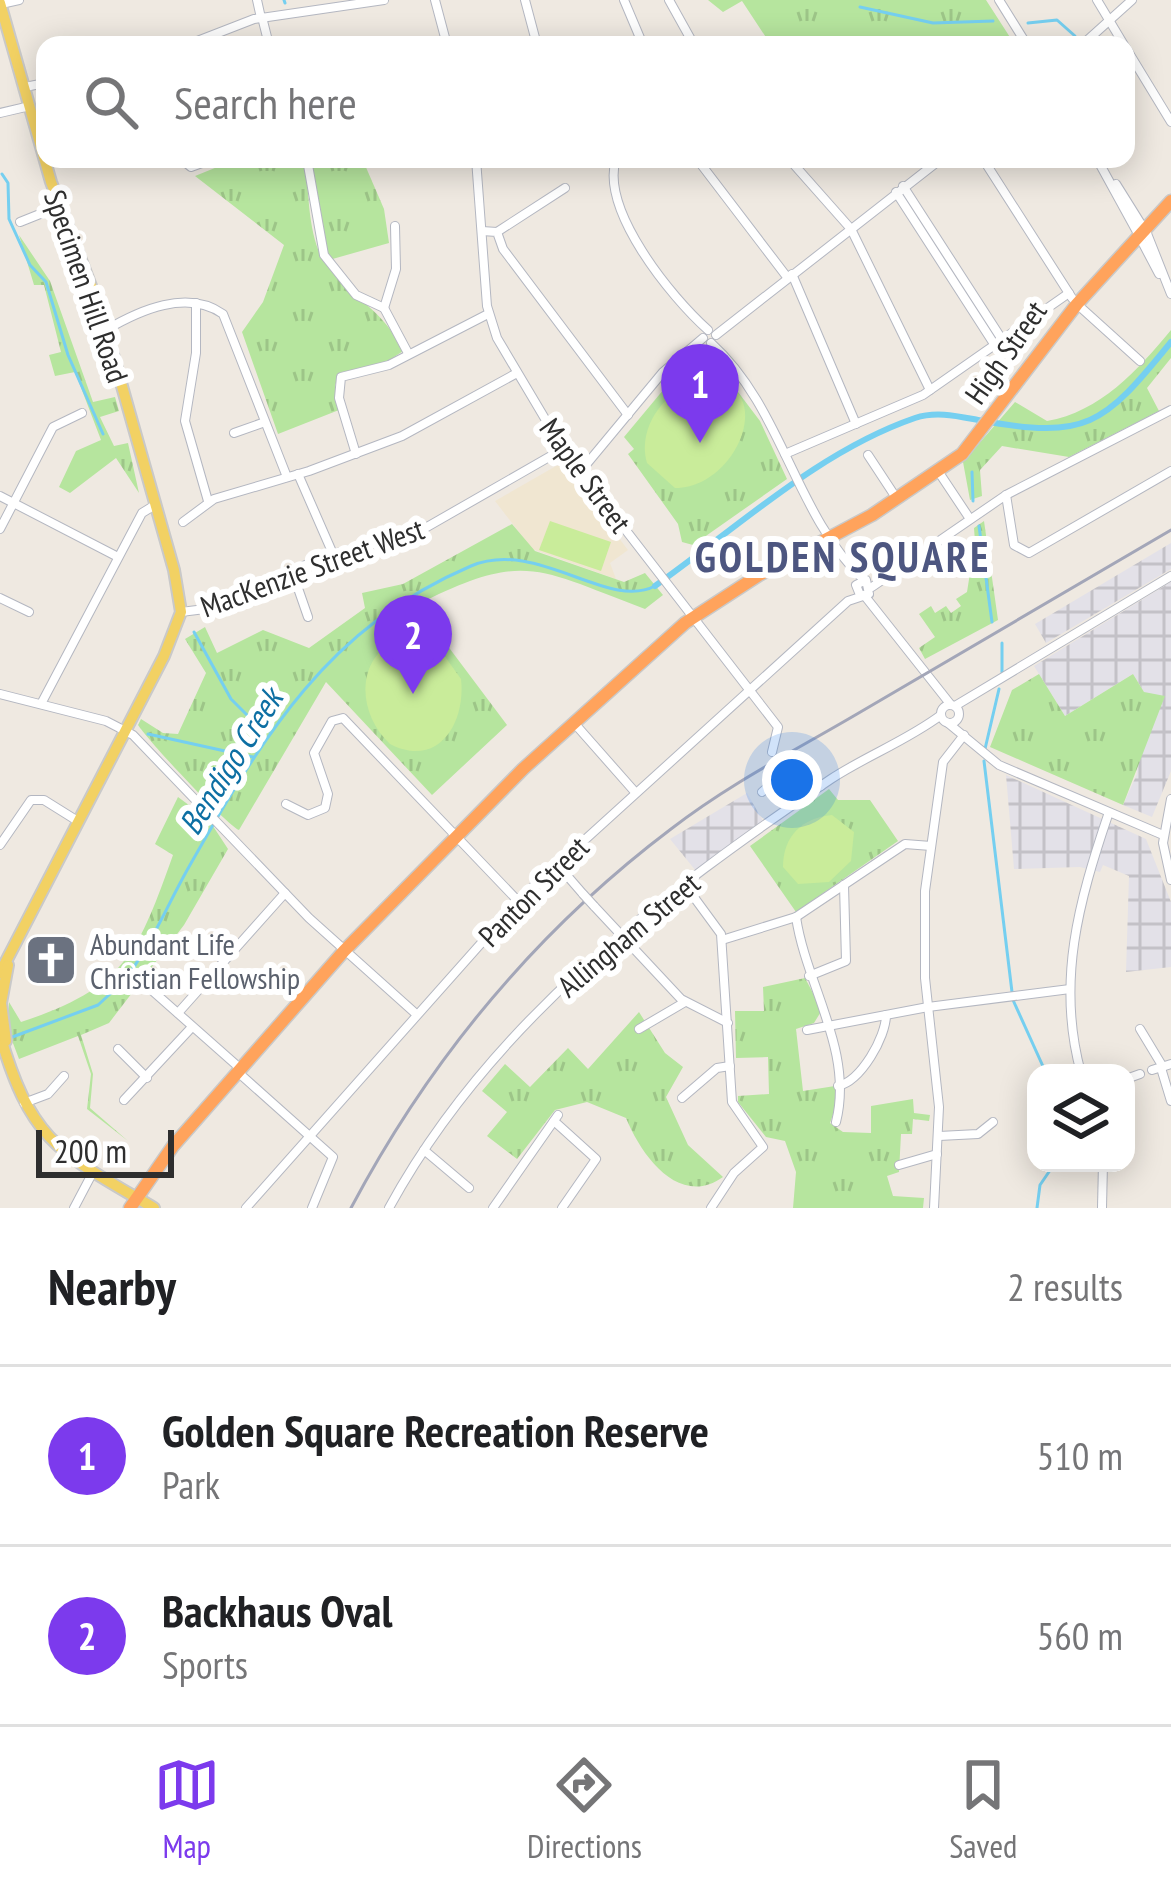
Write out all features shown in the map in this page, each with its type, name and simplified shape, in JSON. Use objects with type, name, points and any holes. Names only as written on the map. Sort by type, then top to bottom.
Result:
[{"type":"highway","name":"High Street","points":[[1140,230],[1171,191]]},
{"type":"highway","name":"High Street","points":[[987,422],[1054,309],[1171,201]]},
{"type":"highway","name":"High Street","points":[[140,1205],[170,1153],[456,836],[694,619],[759,574],[860,520],[936,468],[987,422],[1071,296]]},
{"type":"highway","name":"High Street","points":[[860,520],[893,493],[936,468]]},
{"type":"main road","name":"Specimen Hill Road","points":[[0,3],[36,125]]},
{"type":"main road","name":"Specimen Hill Road","points":[[49,168],[106,330],[183,612]]},
{"type":"main road","name":"MacKenzie Street West","points":[[0,973],[183,612]]},
{"type":"main road","name":"MacKenzie Street West","points":[[22,922],[3,983],[3,1035],[23,1103],[46,1139],[140,1205]]},
{"type":"street","points":[[0,3],[19,0]]},
{"type":"street","points":[[257,0],[267,36]]},
{"type":"street","points":[[212,36],[262,18],[384,0]]},
{"type":"street","points":[[435,0],[445,36]]},
{"type":"street","points":[[525,0],[535,36]]},
{"type":"street","points":[[624,0],[639,36]]},
{"type":"street","points":[[669,0],[689,36]]},
{"type":"street","points":[[999,0],[1021,36]]},
{"type":"street","points":[[1097,0],[1119,36]]},
{"type":"street","points":[[1092,36],[1132,0]]},
{"type":"street","points":[[1135,63],[1171,122]]},
{"type":"street","points":[[26,87],[36,85]]},
{"type":"street","points":[[0,113],[30,106]]},
{"type":"street","points":[[309,168],[324,255],[356,295],[384,308],[409,354]]},
{"type":"street","name":"Maple Street","points":[[477,168],[488,314],[517,373],[563,449],[778,727],[772,752]]},
{"type":"street","points":[[615,168],[612,192],[624,221],[764,406],[830,538],[934,686],[964,737],[998,765],[1163,835]]},
{"type":"street","points":[[704,168],[790,276],[856,424]]},
{"type":"street","points":[[797,168],[851,229],[930,391]]},
{"type":"street","points":[[580,472],[663,372],[928,168]]},
{"type":"street","points":[[988,168],[1071,296],[1140,362]]},
{"type":"street","points":[[1102,168],[1170,292]]},
{"type":"street","points":[[482,231],[497,232],[562,187]]},
{"type":"street","points":[[899,189],[1000,344]]},
{"type":"street","points":[[20,223],[61,206]]},
{"type":"street","points":[[384,308],[396,269],[395,226]]},
{"type":"street","points":[[497,232],[502,249],[628,415]]},
{"type":"street","points":[[106,330],[147,308],[196,303],[218,310],[229,322],[265,422],[333,554]]},
{"type":"street","points":[[196,303],[196,353],[185,421],[208,501]]},
{"type":"street","points":[[785,454],[930,391],[1054,309]]},
{"type":"street","points":[[356,454],[338,381],[409,354],[488,314]]},
{"type":"street","points":[[183,521],[208,501],[356,454],[427,424],[517,373]]},
{"type":"street","points":[[936,468],[970,519],[1006,495],[1171,410]]},
{"type":"street","points":[[0,530],[51,430],[82,413]]},
{"type":"street","points":[[234,433],[265,422]]},
{"type":"street","name":"MacKenzie Street West","points":[[183,612],[333,554],[420,531],[563,449]]},
{"type":"street","points":[[868,455],[893,493]]},
{"type":"street","points":[[1006,495],[1014,545],[1029,553],[1171,471]]},
{"type":"street","points":[[0,496],[118,557]]},
{"type":"street","points":[[41,704],[142,513],[156,505]]},
{"type":"street","name":"Panton Street","points":[[246,1208],[415,1013],[557,864],[863,588],[970,519]]},
{"type":"street","points":[[292,571],[308,617]]},
{"type":"street","name":"Allingham Street","points":[[389,1208],[424,1150],[508,1044],[621,933],[821,786],[950,715],[1171,576]]},
{"type":"street","points":[[0,598],[29,612]]},
{"type":"street","points":[[0,694],[125,730],[285,893],[415,1013]]},
{"type":"street","points":[[286,804],[308,815],[325,808],[328,794],[314,753],[332,721],[341,717],[518,902]]},
{"type":"street","points":[[575,724],[635,792]]},
{"type":"street","points":[[934,1208],[939,1136],[924,914],[943,762],[964,737]]},
{"type":"street","points":[[762,792],[782,775],[802,767],[821,786]]},
{"type":"street","points":[[0,844],[32,800],[44,800],[76,820]]},
{"type":"street","points":[[1171,800],[1163,835],[1171,880]]},
{"type":"street","points":[[1080,1064],[1070,989],[1073,930],[1108,815]]},
{"type":"street","points":[[722,940],[796,917],[905,844],[931,846]]},
{"type":"street","points":[[557,864],[685,1002],[728,1024]]},
{"type":"street","points":[[686,885],[722,940],[735,1112],[763,1147],[734,1173],[711,1208]]},
{"type":"street","points":[[809,976],[846,961],[844,885]]},
{"type":"street","points":[[178,1013],[285,893]]},
{"type":"street","points":[[796,917],[809,976],[831,1026],[838,1086],[836,1122]]},
{"type":"street","points":[[147,986],[334,1160],[312,1208]]},
{"type":"street","points":[[807,1030],[928,1007],[1070,989]]},
{"type":"street","points":[[639,1029],[685,1002]]},
{"type":"street","points":[[838,1086],[849,1083],[867,1060],[886,1015]]},
{"type":"street","points":[[124,1100],[192,1027]]},
{"type":"street","points":[[1140,1029],[1162,1067],[1171,1101]]},
{"type":"street","points":[[118,1048],[147,1078]]},
{"type":"street","points":[[682,1098],[717,1068],[730,1066]]},
{"type":"street","points":[[1135,1076],[1140,1074]]},
{"type":"street","points":[[23,1103],[51,1092],[64,1076]]},
{"type":"street","points":[[493,1208],[556,1118],[596,1161],[562,1208]]},
{"type":"street","points":[[939,1136],[978,1134],[993,1122]]},
{"type":"street","points":[[424,1150],[470,1189]]},
{"type":"street","points":[[899,1165],[938,1154]]},
{"type":"street","points":[[74,1208],[93,1172]]},
{"type":"street","points":[[1102,1208],[1103,1172]]},
{"type":"shaded area","points":[[556,466],[564,466],[628,550],[610,563],[616,579],[532,549],[495,501]]},
{"type":"shaded area","points":[[1171,543],[1171,569],[1046,643],[1035,624]]},
{"type":"shaded area","points":[[1171,582],[1171,771],[1152,817],[1123,805],[1137,774],[1144,692],[1133,674],[1065,716],[1034,666]]},
{"type":"shaded area","points":[[1006,775],[1146,839],[1171,902],[1171,967],[1126,972],[1129,876],[1103,865],[1100,872],[1080,867],[1014,869]]},
{"type":"shaded area","points":[[747,793],[763,821],[696,871],[670,839]]},
{"type":"green space","points":[[708,0],[986,0],[1009,36],[765,36],[742,1],[723,12]]},
{"type":"green space","points":[[215,168],[307,168],[315,239],[324,261],[386,324],[403,351],[384,364],[342,372],[335,385],[339,410],[278,434],[242,332],[263,302],[284,245],[195,176]]},
{"type":"green space","points":[[312,168],[366,168],[384,209],[389,243],[329,260]]},
{"type":"green space","points":[[19,235],[50,281],[93,402],[115,397],[119,411],[100,417],[114,446],[128,443],[139,493],[116,458],[70,493],[59,487],[76,451],[101,440],[75,372],[55,376],[49,355],[61,352],[44,285],[34,285]]},
{"type":"green space","points":[[1171,330],[1171,358],[1147,388],[1159,411],[1069,457],[1002,446],[980,470],[982,496],[970,500],[963,462],[1015,402],[1047,421],[1084,409],[1131,374]]},
{"type":"green space","points":[[707,351],[760,421],[787,479],[693,545],[682,542],[678,524],[628,454],[634,449],[624,437],[674,377]]},
{"type":"green space","points":[[704,379],[727,384],[741,397],[742,434],[717,471],[698,483],[675,488],[647,463],[646,435],[667,399]]},
{"type":"green space","points":[[550,521],[611,542],[601,571],[539,550]]},
{"type":"green space","points":[[984,521],[998,620],[925,659],[919,648],[935,637],[919,614],[931,606],[935,613],[946,606],[951,613],[961,606],[956,599],[967,592],[970,573],[977,570],[974,528]]},
{"type":"green space","points":[[512,524],[535,551],[624,582],[645,573],[663,595],[645,609],[531,571],[483,577],[417,605],[507,725],[432,795],[326,682],[239,830],[138,725],[141,719],[163,733],[178,734],[206,673],[185,639],[205,627],[217,653],[263,630],[309,648],[365,608],[362,593],[403,584]]},
{"type":"green space","points":[[401,638],[436,644],[461,679],[453,725],[435,746],[422,751],[390,744],[379,732],[367,702],[368,672],[375,658]]},
{"type":"green space","points":[[1039,674],[1065,716],[1133,674],[1144,692],[1165,696],[1123,805],[990,747],[1012,690]]},
{"type":"green space","points":[[829,789],[838,800],[870,800],[898,841],[796,912],[750,846]]},
{"type":"green space","points":[[178,797],[209,820],[228,849],[184,925],[109,1023],[81,1035],[93,1074],[90,1108],[128,1141],[87,1109],[91,1074],[78,1036],[19,1059],[8,1030],[9,1002],[21,1022],[84,995],[123,963],[149,918],[173,855],[155,844]]},
{"type":"green space","points":[[832,815],[854,832],[851,861],[829,882],[798,884],[783,867],[786,846],[803,825]]},
{"type":"green space","points":[[805,978],[822,1010],[814,1023],[796,1029],[803,1091],[835,1086],[837,1103],[830,1123],[843,1132],[871,1133],[871,1106],[913,1099],[914,1113],[930,1115],[929,1121],[913,1119],[912,1134],[901,1134],[899,1172],[887,1176],[893,1196],[924,1198],[923,1208],[793,1208],[796,1172],[785,1141],[766,1137],[738,1102],[738,1096],[769,1094],[768,1057],[736,1058],[735,1011],[764,1011],[763,987]]},
{"type":"green space","points":[[639,1012],[665,1053],[683,1067],[666,1097],[688,1145],[723,1177],[707,1185],[678,1182],[652,1162],[626,1118],[587,1102],[555,1110],[517,1159],[487,1136],[507,1112],[482,1091],[505,1064],[530,1087],[568,1048],[588,1069]]},
{"type":"waterway","points":[[860,7],[933,23],[993,21]]},
{"type":"waterway","points":[[1028,23],[1057,20],[1075,36]]},
{"type":"waterway","points":[[2,174],[8,183],[9,219],[30,265],[46,282],[68,355],[103,434]]},
{"type":"waterway","name":"Bendigo Creek","points":[[655,586],[812,470],[880,432],[931,415],[1045,428],[1090,420],[1127,392],[1171,342]]},
{"type":"waterway","points":[[972,472],[973,501]]},
{"type":"waterway","points":[[979,526],[992,622]]},
{"type":"waterway","name":"Bendigo Creek","points":[[7,1039],[98,1005],[122,983],[273,730],[338,653],[377,620],[421,591],[471,566],[496,560],[546,567],[616,589],[655,586]]},
{"type":"waterway","points":[[194,632],[231,699],[253,721]]},
{"type":"waterway","points":[[1002,643],[1002,672]]},
{"type":"waterway","points":[[985,749],[999,689]]},
{"type":"waterway","points":[[257,723],[269,731]]},
{"type":"waterway","points":[[148,734],[234,753]]},
{"type":"waterway","points":[[238,754],[253,757]]},
{"type":"waterway","points":[[984,761],[1012,992]]},
{"type":"waterway","points":[[1013,1000],[1042,1064]]},
{"type":"waterway","points":[[1037,1208],[1040,1185],[1049,1172]]},
{"type":"railway","points":[[351,1208],[451,1049],[531,954],[622,868],[739,783],[1171,530]]},
{"type":"place","name":"Golden Square Recreation Reserve","points":[[700,443]]},
{"type":"place","name":"Backhaus Oval","points":[[413,694]]},
{"type":"place","name":"Abundant Life Christian Fellowship","points":[[51,960]]},
{"type":"district","name":"GOLDEN SQUARE","points":[[843,556]]}]
